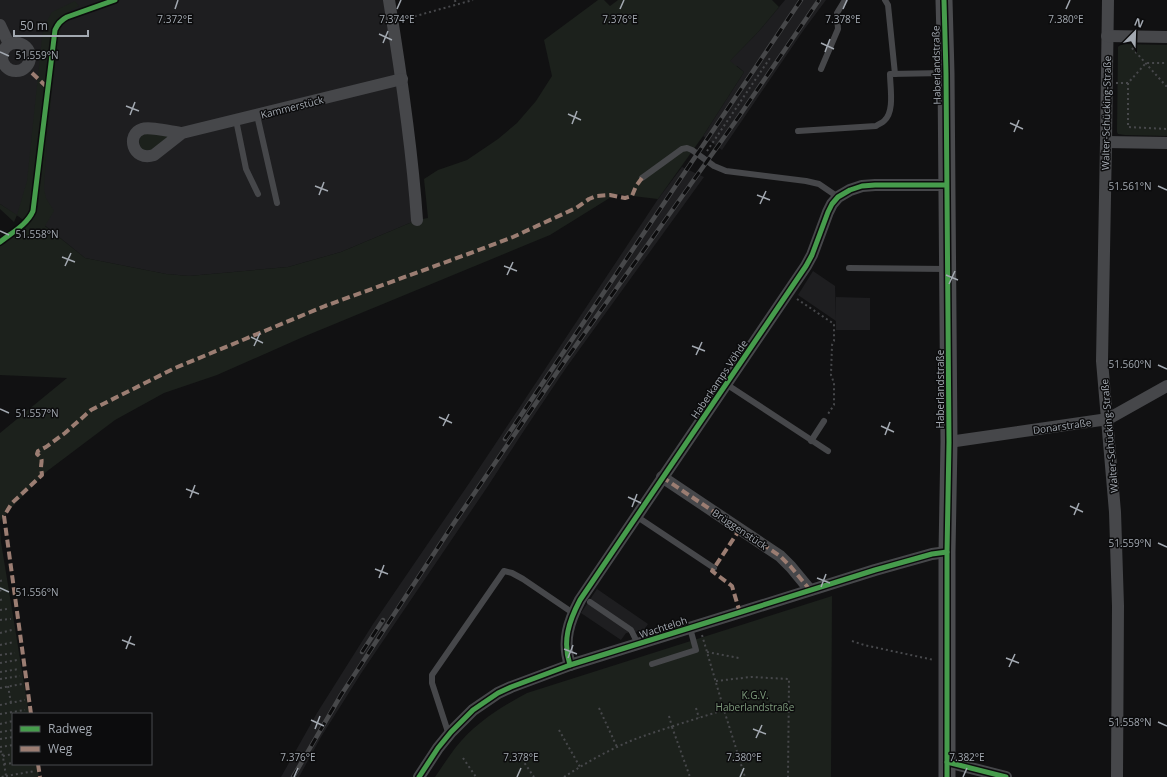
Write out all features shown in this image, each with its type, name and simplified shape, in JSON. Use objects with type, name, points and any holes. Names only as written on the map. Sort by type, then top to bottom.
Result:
[{"type":"street","points":[[389,0],[402,80],[415,190],[417,220]]},
{"type":"street","name":"Haberlandstraße","points":[[944,0],[949,442],[947,552],[947,770]]},
{"type":"street","name":"Walter-Schücking-Straße","points":[[1108,0],[1113,36],[1107,83],[1102,361],[1115,512],[1118,606],[1117,777]]},
{"type":"street","points":[[0,25],[9,44]]},
{"type":"street","points":[[1113,36],[1167,37]]},
{"type":"street","name":"Kammerstück","points":[[182,133],[402,80]]},
{"type":"street","points":[[1106,142],[1167,143]]},
{"type":"street","points":[[838,197],[850,190],[862,186],[946,185]]},
{"type":"street","name":"Haberkamps Vöhde","points":[[570,665],[566,648],[568,629],[573,613],[588,586],[812,255],[828,212],[838,197]]},
{"type":"street","name":"Donarstraße","points":[[949,442],[1108,419],[1167,386]]},
{"type":"street","name":"Brüggenstück","points":[[662,477],[780,556],[791,566],[810,590]]},
{"type":"street","name":"Wachteloh","points":[[419,777],[438,748],[473,710],[498,693],[532,678],[875,570],[932,554],[947,552]]},
{"type":"street","points":[[947,770],[1006,777]]},
{"type":"lane","points":[[821,69],[838,29],[837,13],[845,0]]},
{"type":"lane","points":[[884,0],[888,5],[895,74]]},
{"type":"lane","points":[[798,131],[876,126],[884,122],[891,109],[890,74],[946,73]]},
{"type":"lane","points":[[257,115],[277,203]]},
{"type":"lane","points":[[236,120],[246,169],[258,194]]},
{"type":"lane","points":[[642,178],[682,149],[687,148],[714,166],[726,171],[820,184],[838,197]]},
{"type":"lane","points":[[849,268],[948,269]]},
{"type":"lane","points":[[726,384],[828,451]]},
{"type":"lane","points":[[811,441],[824,420]]},
{"type":"lane","points":[[636,516],[714,568]]},
{"type":"lane","points":[[449,735],[432,683],[432,675],[504,571],[512,573],[523,579],[573,613]]},
{"type":"lane","points":[[590,602],[631,630],[638,644]]},
{"type":"lane","points":[[652,664],[696,650],[695,626]]},
{"type":"path","points":[[455,0],[456,4]]},
{"type":"path","points":[[405,19],[473,0]]},
{"type":"path","points":[[1113,36],[1119,42],[1127,42],[1167,87]]},
{"type":"path","points":[[712,144],[770,58]]},
{"type":"path","points":[[1167,64],[1146,64],[1128,83],[1128,127],[1167,128]]},
{"type":"path","points":[[1107,83],[1128,83]]},
{"type":"path","points":[[787,293],[834,324],[831,375],[834,383],[834,405],[824,420]]},
{"type":"path","points":[[0,581],[4,580]]},
{"type":"path","points":[[0,600],[4,599]]},
{"type":"path","points":[[0,610],[7,609]]},
{"type":"path","points":[[0,620],[11,619]]},
{"type":"path","points":[[695,626],[707,652],[745,777]]},
{"type":"path","points":[[0,633],[12,630]]},
{"type":"path","points":[[852,641],[947,663]]},
{"type":"path","points":[[0,645],[14,642]]},
{"type":"path","points":[[0,655],[16,652]]},
{"type":"path","points":[[707,652],[739,658]]},
{"type":"path","points":[[0,663],[17,660]]},
{"type":"path","points":[[0,672],[19,668]]},
{"type":"path","points":[[0,680],[20,676]]},
{"type":"path","points":[[716,681],[751,677],[788,679],[788,777]]},
{"type":"path","points":[[0,688],[22,684]]},
{"type":"path","points":[[8,686],[10,703]]},
{"type":"path","points":[[0,704],[26,700]]},
{"type":"path","points":[[599,708],[617,747]]},
{"type":"path","points":[[696,708],[699,718]]},
{"type":"path","points":[[0,714],[25,710]]},
{"type":"path","points":[[564,777],[617,747],[638,738],[724,710]]},
{"type":"path","points":[[669,716],[690,777]]},
{"type":"path","points":[[0,724],[12,721]]},
{"type":"path","points":[[0,732],[12,730]]},
{"type":"path","points":[[559,730],[580,767]]},
{"type":"path","points":[[0,739],[12,737]]},
{"type":"path","points":[[0,747],[12,745]]},
{"type":"path","points":[[0,752],[2,752],[6,776]]},
{"type":"path","points":[[3,756],[12,754]]},
{"type":"path","points":[[519,755],[534,777]]},
{"type":"path","points":[[463,758],[476,777]]},
{"type":"path","points":[[4,764],[12,763]]},
{"type":"path","points":[[1,777],[35,772]]},
{"type":"shaded area","points":[[0,0],[389,0],[417,220],[341,252],[288,267],[189,276],[166,274],[85,258],[38,220],[28,223],[0,204]]},
{"type":"shaded area","points":[[785,0],[826,0],[803,31],[722,150],[703,136],[744,72],[737,66],[686,113],[657,134],[621,156],[587,174],[332,275],[289,290],[218,301],[188,302],[154,299],[99,283],[73,272],[47,257],[18,236],[21,231],[71,262],[100,274],[142,288],[183,293],[247,291],[281,282],[481,207],[585,163],[627,140],[686,101],[712,79],[759,31]]},
{"type":"shaded area","points":[[682,167],[704,177],[566,368],[362,672],[321,737],[299,777],[281,777],[317,713],[373,624],[472,479],[658,199]]},
{"type":"shaded area","points":[[813,271],[835,286],[836,321],[798,295]]},
{"type":"shaded area","points":[[836,297],[870,298],[870,330],[836,330]]},
{"type":"shaded area","points":[[597,589],[648,624],[643,631],[626,633],[621,640],[581,613]]},
{"type":"green space","points":[[598,0],[604,0],[610,6],[618,0],[772,0],[779,7],[759,31],[730,61],[744,72],[703,136],[658,199],[616,194],[550,235],[303,337],[217,375],[164,393],[115,420],[46,472],[0,521],[0,433],[67,378],[0,375],[0,242],[28,223],[17,215],[27,181],[43,28],[52,12],[75,1],[79,6],[69,11],[61,26],[52,91],[44,189],[46,198],[54,211],[45,226],[85,258],[166,274],[189,276],[288,267],[341,252],[417,220],[428,218],[424,179],[438,170],[467,160],[498,139],[517,123],[536,101],[552,76],[544,40]]},
{"type":"green space","points":[[1121,44],[1167,45],[1167,136],[1125,135],[1118,134],[1117,132],[1118,47]]},
{"type":"green space","points":[[147,133],[170,136],[151,150],[144,150],[141,148],[139,142],[141,136]]},
{"type":"green space","points":[[0,204],[17,215],[14,222],[0,209]]},
{"type":"green space","points":[[0,527],[1,542],[29,713],[12,713],[12,765],[37,765],[39,777],[0,777]]},
{"type":"green space","name":"K.G.V. Haberlandstraße","points":[[832,596],[831,777],[435,777],[456,747],[471,730],[498,710],[527,693]]},
{"type":"railway","points":[[505,439],[801,0]]},
{"type":"railway","points":[[293,777],[341,695],[454,523],[562,365],[740,115],[819,0]]},
{"type":"railway","points":[[362,652],[383,620]]},
{"type":"marked path","points":[[32,73],[49,89]]},
{"type":"marked path","points":[[31,713],[4,516],[12,503],[42,475],[42,460],[37,454],[38,451],[65,433],[91,410],[175,368],[325,306],[513,237],[576,208],[596,196],[610,195],[625,198],[632,196],[636,186],[642,178]]},
{"type":"marked path","points":[[662,477],[780,556],[810,590]]},
{"type":"marked path","points":[[740,529],[712,571],[732,586],[740,613]]},
{"type":"marked path","points":[[38,765],[40,777]]},
{"type":"cycle path","points":[[0,242],[23,225],[33,211],[55,30],[63,19],[115,0]]},
{"type":"cycle path","points":[[944,0],[949,442],[947,552],[947,777]]},
{"type":"cycle path","points":[[570,665],[567,648],[568,631],[580,600],[806,266],[812,255],[832,204],[838,197],[850,190],[862,186],[946,185]]},
{"type":"cycle path","points":[[419,777],[438,748],[451,732],[473,710],[498,693],[511,687],[570,665],[875,570],[932,554],[947,552]]},
{"type":"cycle path","points":[[947,762],[1006,777]]}]
